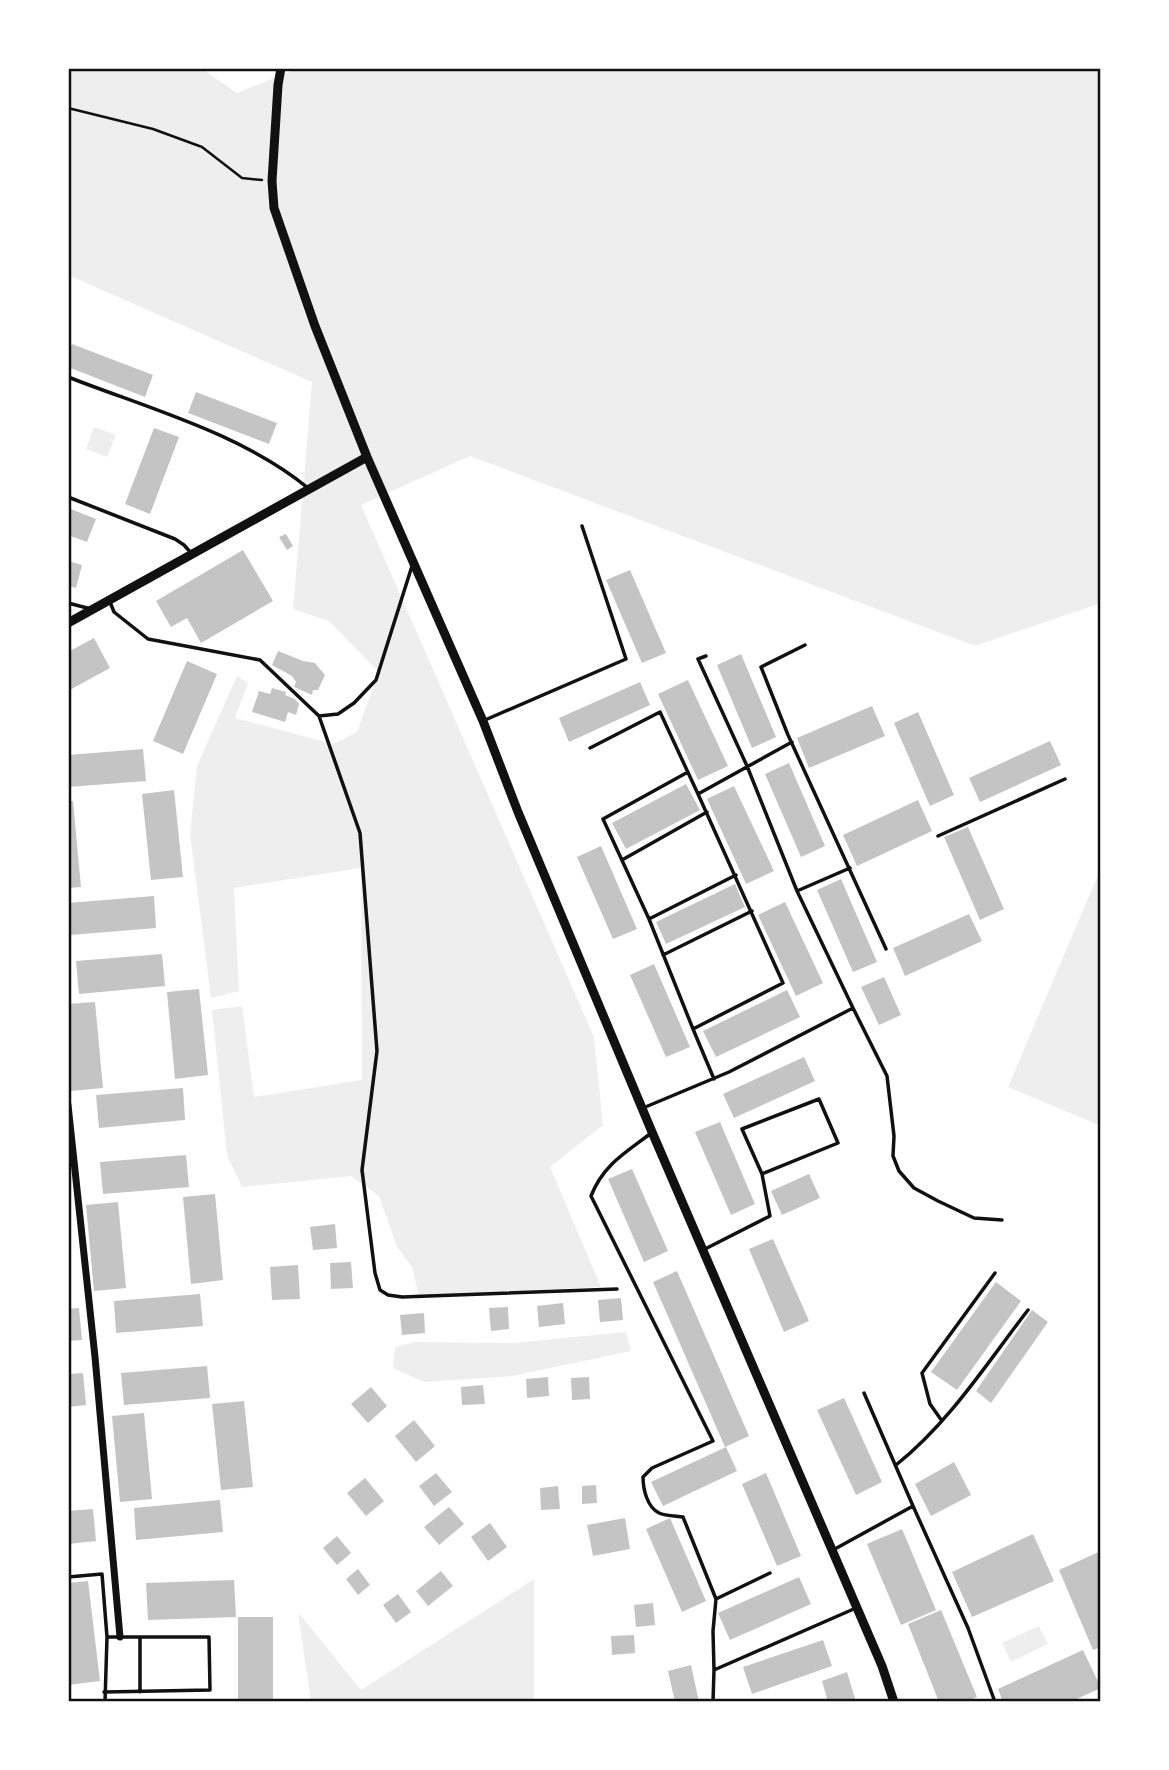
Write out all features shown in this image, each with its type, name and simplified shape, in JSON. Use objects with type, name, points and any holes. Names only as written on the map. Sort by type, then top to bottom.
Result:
[{"type":"street","points":[[281,68],[272,181],[274,208],[289,257],[368,457],[483,721],[518,812],[652,1132],[882,1666],[894,1702]]},
{"type":"street","points":[[68,623],[368,457]]},
{"type":"street","points":[[68,1105],[95,1357],[120,1637]]},
{"type":"lane","points":[[68,377],[245,446],[285,469],[310,489]]},
{"type":"lane","points":[[68,497],[176,539],[192,555]]},
{"type":"lane","points":[[483,721],[626,659],[582,526]]},
{"type":"lane","points":[[318,716],[338,714],[354,703],[376,680],[414,562]]},
{"type":"lane","points":[[109,600],[114,612],[148,639],[260,660],[318,716],[360,833],[377,1051],[362,1170],[375,1273],[380,1290],[388,1295],[402,1297],[617,1289]]},
{"type":"lane","points":[[68,603],[93,609]]},
{"type":"lane","points":[[805,645],[761,667],[886,949]]},
{"type":"lane","points":[[706,656],[698,659],[747,766],[797,891],[887,1076],[894,1136],[893,1156],[899,1171],[914,1188],[938,1201],[974,1218],[1002,1220]]},
{"type":"lane","points":[[590,748],[660,712],[783,983],[693,1029]]},
{"type":"lane","points":[[698,794],[792,742]]},
{"type":"lane","points":[[688,772],[603,819],[649,919],[714,1079]]},
{"type":"lane","points":[[938,836],[1065,779]]},
{"type":"lane","points":[[622,860],[707,812]]},
{"type":"lane","points":[[797,891],[850,868]]},
{"type":"lane","points":[[649,919],[736,875]]},
{"type":"lane","points":[[663,955],[752,911]]},
{"type":"lane","points":[[643,1108],[714,1079],[853,1008]]},
{"type":"lane","points":[[703,1250],[770,1216],[762,1174],[742,1129],[819,1099],[838,1143],[762,1174]]},
{"type":"lane","points":[[652,1132],[613,1162],[598,1179],[591,1196],[713,1441],[652,1468],[643,1477],[643,1487],[650,1504],[659,1513],[683,1517],[716,1599],[712,1702]]},
{"type":"lane","points":[[942,1421],[930,1404],[922,1373],[995,1273]]},
{"type":"lane","points":[[896,1465],[919,1446],[942,1421],[1028,1310]]},
{"type":"lane","points":[[864,1393],[968,1628],[995,1702]]},
{"type":"lane","points":[[831,1551],[913,1506]]},
{"type":"lane","points":[[716,1599],[771,1573]]},
{"type":"lane","points":[[68,1577],[102,1574],[107,1637],[105,1702]]},
{"type":"lane","points":[[714,1670],[856,1608]]},
{"type":"lane","points":[[104,1692],[210,1690],[208,1637],[107,1637]]},
{"type":"lane","points":[[140,1637],[140,1692]]},
{"type":"path","points":[[68,108],[153,129],[190,142],[202,147],[242,178],[272,181]]},
{"type":"shaded area","points":[[68,68],[201,68],[237,93],[299,68],[1101,68],[1101,603],[975,646],[470,456],[361,505],[594,1037],[603,1125],[550,1167],[601,1287],[419,1296],[412,1267],[397,1247],[379,1196],[351,1176],[242,1187],[227,1155],[212,1010],[242,1006],[254,1097],[362,1080],[361,868],[234,888],[239,991],[211,998],[190,834],[197,766],[237,676],[248,683],[235,718],[334,744],[357,732],[379,672],[329,621],[293,609],[312,382],[68,275]]},
{"type":"shaded area","points":[[94,427],[116,435],[107,457],[86,449]]},
{"type":"shaded area","points":[[1101,868],[1101,1126],[1008,1087]]},
{"type":"shaded area","points":[[626,1332],[631,1351],[512,1376],[424,1382],[393,1368],[395,1347],[416,1342],[513,1343]]},
{"type":"shaded area","points":[[534,1579],[534,1702],[311,1702],[298,1612],[361,1690]]},
{"type":"shaded area","points":[[1039,1626],[1048,1644],[1011,1662],[1002,1643]]},
{"type":"building","points":[[72,344],[153,375],[145,397],[68,367],[68,354]]},
{"type":"building","points":[[196,392],[277,423],[269,444],[188,413]]},
{"type":"building","points":[[154,428],[179,437],[150,514],[125,504]]},
{"type":"building","points":[[68,508],[96,519],[87,542],[68,535]]},
{"type":"building","points":[[286,534],[293,546],[287,550],[279,537]]},
{"type":"building","points":[[243,550],[273,601],[201,643],[187,618],[171,627],[156,601]]},
{"type":"building","points":[[68,561],[82,565],[76,588],[68,586]]},
{"type":"building","points":[[630,570],[666,653],[642,663],[606,580]]},
{"type":"building","points":[[94,638],[110,668],[68,691],[68,652]]},
{"type":"building","points":[[278,651],[315,663],[325,675],[318,690],[313,690],[312,695],[294,687],[296,682],[292,676],[272,665]]},
{"type":"building","points":[[741,654],[776,737],[752,748],[717,665]]},
{"type":"building","points":[[187,661],[217,674],[183,754],[153,741]]},
{"type":"building","points":[[688,680],[728,766],[698,780],[658,694]]},
{"type":"building","points":[[640,682],[650,705],[569,742],[559,718]]},
{"type":"building","points":[[272,688],[286,692],[285,695],[299,704],[296,715],[288,712],[285,722],[252,712],[259,691],[270,694]]},
{"type":"building","points":[[872,706],[885,736],[809,768],[797,738]]},
{"type":"building","points":[[918,712],[954,795],[930,806],[894,723]]},
{"type":"building","points":[[1050,741],[1061,765],[980,802],[969,778]]},
{"type":"building","points":[[143,749],[146,781],[68,787],[68,755]]},
{"type":"building","points":[[789,763],[825,846],[801,857],[765,774]]},
{"type":"building","points":[[686,784],[700,810],[626,849],[612,823]]},
{"type":"building","points":[[734,786],[774,871],[746,884],[707,799]]},
{"type":"building","points":[[174,790],[183,877],[151,880],[142,794]]},
{"type":"building","points":[[918,800],[932,831],[857,866],[843,835]]},
{"type":"building","points":[[68,801],[73,801],[81,887],[68,888]]},
{"type":"building","points":[[968,827],[1004,909],[980,920],[944,837]]},
{"type":"building","points":[[601,846],[637,929],[613,939],[577,857]]},
{"type":"building","points":[[841,879],[877,962],[853,972],[817,890]]},
{"type":"building","points":[[735,884],[745,907],[666,944],[656,922]]},
{"type":"building","points":[[154,896],[156,928],[70,935],[68,903]]},
{"type":"building","points":[[785,902],[823,983],[796,996],[758,915]]},
{"type":"building","points":[[969,914],[982,941],[905,976],[893,948]]},
{"type":"building","points":[[162,954],[165,986],[79,994],[76,961]]},
{"type":"building","points":[[654,964],[690,1047],[666,1057],[630,975]]},
{"type":"building","points":[[884,977],[901,1015],[879,1025],[861,987]]},
{"type":"building","points":[[199,989],[208,1075],[175,1079],[167,992]]},
{"type":"building","points":[[787,990],[800,1017],[716,1057],[703,1031]]},
{"type":"building","points":[[95,1002],[103,1088],[71,1091],[68,1004]]},
{"type":"building","points":[[804,1057],[815,1081],[734,1118],[723,1094]]},
{"type":"building","points":[[183,1088],[185,1120],[99,1128],[96,1095]]},
{"type":"building","points":[[720,1122],[755,1204],[731,1215],[695,1132]]},
{"type":"building","points":[[186,1155],[189,1187],[103,1194],[100,1162]]},
{"type":"building","points":[[632,1169],[668,1251],[644,1262],[608,1179]]},
{"type":"building","points":[[809,1174],[820,1198],[782,1215],[771,1191]]},
{"type":"building","points":[[215,1194],[223,1280],[191,1284],[183,1197]]},
{"type":"building","points":[[118,1202],[126,1288],[94,1291],[86,1205]]},
{"type":"building","points":[[335,1224],[337,1248],[313,1250],[310,1227]]},
{"type":"building","points":[[773,1239],[809,1321],[784,1332],[749,1249]]},
{"type":"building","points":[[351,1262],[353,1288],[331,1289],[330,1263]]},
{"type":"building","points":[[298,1265],[300,1299],[272,1300],[270,1267]]},
{"type":"building","points":[[677,1271],[749,1436],[725,1447],[653,1282]]},
{"type":"building","points":[[996,1282],[1021,1301],[957,1390],[931,1372]]},
{"type":"building","points":[[200,1294],[203,1326],[116,1333],[114,1301]]},
{"type":"building","points":[[621,1298],[623,1320],[600,1322],[598,1300]]},
{"type":"building","points":[[563,1303],[565,1324],[539,1327],[537,1306]]},
{"type":"building","points":[[508,1307],[509,1329],[491,1331],[489,1308]]},
{"type":"building","points":[[79,1308],[82,1340],[68,1341],[68,1309]]},
{"type":"building","points":[[1032,1310],[1048,1322],[991,1403],[976,1391]]},
{"type":"building","points":[[424,1313],[425,1333],[402,1335],[400,1315]]},
{"type":"building","points":[[207,1366],[210,1398],[124,1405],[121,1373]]},
{"type":"building","points":[[83,1373],[86,1405],[68,1407],[68,1374]]},
{"type":"building","points":[[548,1377],[549,1396],[527,1398],[526,1379]]},
{"type":"building","points":[[589,1377],[590,1399],[572,1400],[571,1378]]},
{"type":"building","points":[[483,1385],[485,1404],[462,1405],[461,1387]]},
{"type":"building","points":[[371,1387],[387,1406],[368,1423],[351,1404]]},
{"type":"building","points":[[844,1398],[882,1482],[856,1495],[817,1410]]},
{"type":"building","points":[[244,1401],[253,1487],[221,1490],[212,1404]]},
{"type":"building","points":[[144,1413],[152,1499],[120,1502],[112,1416]]},
{"type":"building","points":[[414,1420],[435,1446],[416,1462],[395,1436]]},
{"type":"building","points":[[726,1447],[737,1471],[663,1506],[651,1482]]},
{"type":"building","points":[[954,1462],[971,1495],[931,1516],[915,1484]]},
{"type":"building","points":[[436,1473],[452,1492],[434,1506],[419,1486]]},
{"type":"building","points":[[766,1473],[801,1556],[777,1566],[742,1484]]},
{"type":"building","points":[[365,1478],[384,1501],[366,1516],[347,1493]]},
{"type":"building","points":[[596,1485],[597,1503],[582,1504],[582,1486]]},
{"type":"building","points":[[558,1486],[560,1509],[541,1510],[540,1488]]},
{"type":"building","points":[[220,1500],[223,1532],[136,1540],[134,1508]]},
{"type":"building","points":[[449,1507],[464,1524],[439,1545],[424,1527]]},
{"type":"building","points":[[93,1509],[96,1541],[68,1544],[68,1511]]},
{"type":"building","points":[[625,1518],[630,1549],[593,1556],[587,1525]]},
{"type":"building","points":[[670,1518],[706,1601],[682,1612],[646,1529]]},
{"type":"building","points":[[490,1523],[507,1547],[488,1561],[471,1537]]},
{"type":"building","points":[[902,1529],[936,1610],[901,1625],[867,1544]]},
{"type":"building","points":[[1033,1534],[1054,1581],[972,1617],[952,1572]]},
{"type":"building","points":[[337,1536],[351,1553],[337,1565],[323,1548]]},
{"type":"building","points":[[1101,1551],[1101,1647],[1093,1650],[1059,1570]]},
{"type":"building","points":[[358,1569],[370,1585],[358,1595],[346,1579]]},
{"type":"building","points":[[441,1571],[453,1586],[428,1606],[416,1591]]},
{"type":"building","points":[[799,1577],[811,1604],[730,1640],[718,1613]]},
{"type":"building","points":[[234,1580],[236,1617],[148,1620],[146,1583]]},
{"type":"building","points":[[88,1581],[100,1681],[68,1685],[68,1583]]},
{"type":"building","points":[[398,1594],[411,1612],[396,1623],[383,1605]]},
{"type":"building","points":[[653,1603],[655,1625],[636,1627],[634,1605]]},
{"type":"building","points":[[941,1610],[977,1697],[965,1702],[939,1702],[908,1624]]},
{"type":"building","points":[[238,1617],[273,1617],[273,1701],[238,1701]]},
{"type":"building","points":[[634,1635],[635,1653],[612,1655],[611,1636]]},
{"type":"building","points":[[823,1640],[832,1666],[752,1694],[743,1667]]},
{"type":"building","points":[[1083,1650],[1101,1688],[1070,1702],[1003,1702],[998,1689]]},
{"type":"building","points":[[691,1665],[699,1702],[675,1702],[668,1671]]},
{"type":"building","points":[[847,1672],[856,1702],[828,1702],[822,1681]]}]
